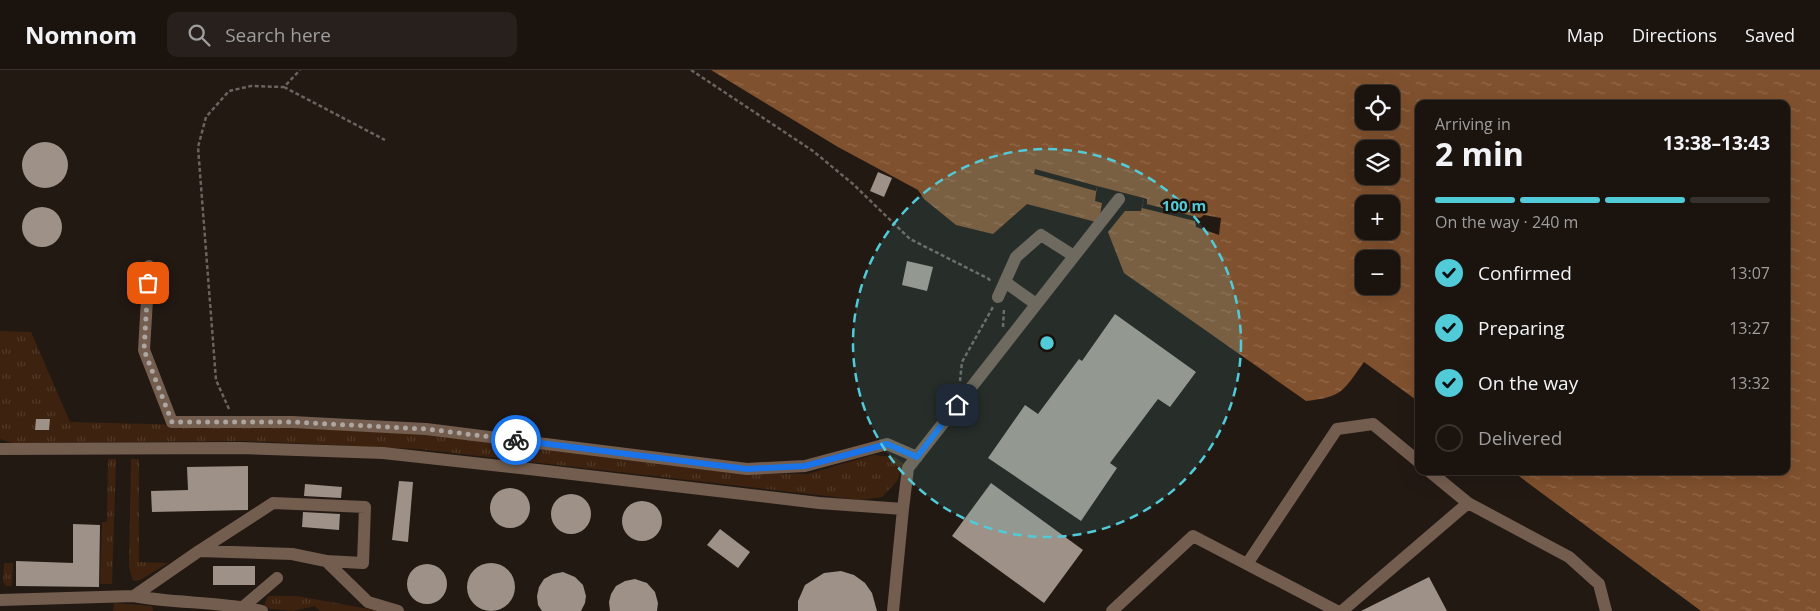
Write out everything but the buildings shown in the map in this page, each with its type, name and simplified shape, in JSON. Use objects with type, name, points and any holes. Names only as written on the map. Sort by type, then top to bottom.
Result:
[{"type":"lane","points":[[893,611],[908,468],[1119,199]]},
{"type":"lane","points":[[998,297],[1016,257],[1041,235],[1074,256]]},
{"type":"lane","points":[[149,266],[144,350],[172,422],[292,422],[426,429],[747,469],[805,466],[887,444],[917,457]]},
{"type":"lane","points":[[1005,282],[1036,304]]},
{"type":"lane","points":[[1247,564],[1337,429],[1372,424],[1415,459]]},
{"type":"lane","points":[[0,449],[239,448],[383,453],[819,504],[903,508]]},
{"type":"lane","points":[[1435,475],[1468,503],[1569,557],[1599,584],[1606,611]]},
{"type":"lane","points":[[134,596],[199,551],[273,503],[365,507],[363,563],[326,561],[292,554],[199,551]]},
{"type":"lane","points":[[1342,611],[1468,503]]},
{"type":"lane","points":[[1112,611],[1193,536],[1337,611]]},
{"type":"lane","points":[[326,561],[368,602],[398,611]]},
{"type":"lane","points":[[243,607],[277,578]]},
{"type":"lane","points":[[153,583],[158,606]]},
{"type":"lane","points":[[0,600],[134,596],[158,606],[243,607],[262,611]]},
{"type":"path","points":[[284,87],[300,70]]},
{"type":"path","points":[[691,70],[814,151],[853,184],[910,240],[989,279],[1005,310],[999,350]]},
{"type":"path","points":[[234,422],[216,380],[198,147],[206,117],[229,91],[251,86],[284,87],[385,140]]},
{"type":"path","points":[[957,405],[962,362],[998,297]]},
{"type":"green space","points":[[0,331],[31,332],[70,422],[266,427],[424,434],[749,473],[808,474],[873,455],[894,457],[904,464],[897,481],[882,497],[861,500],[418,449],[246,441],[13,443],[0,439]]},
{"type":"green space","points":[[108,459],[116,459],[112,584],[100,584],[102,522],[107,522]]},
{"type":"green space","points":[[131,459],[139,459],[139,562],[168,563],[140,580],[133,581],[129,567]]},
{"type":"green space","points":[[4,563],[13,563],[12,586],[6,586],[3,582]]},
{"type":"green space","points":[[268,596],[297,596],[380,611],[320,611],[315,606],[293,611],[263,608]]},
{"type":"green space","points":[[114,603],[152,606],[153,611],[113,611]]},
{"type":"water","points":[[711,70],[1820,70],[1820,611],[1701,611],[1517,475],[1790,475],[1790,100],[1415,100],[1415,399],[1364,362],[1341,391],[1328,397],[1306,401],[1124,273],[1108,232],[1125,211],[1141,211],[1144,198],[1097,186],[1095,201],[1102,203],[1100,215],[1096,222],[1027,204],[993,234],[956,225],[924,199],[918,190],[838,147]]},
{"type":"pier","points":[[1035,169],[1097,186],[1096,191],[1034,174]]},
{"type":"pier","points":[[1144,198],[1147,199],[1147,204],[1200,218],[1204,215],[1221,218],[1219,235],[1196,227],[1195,221],[1142,208]]},
{"type":"way so far","points":[[148,283],[144,350],[172,422],[292,422],[426,429],[516,440]]},
{"type":"route","points":[[516,440],[747,469],[805,466],[887,444],[917,457],[957,405]]}]
